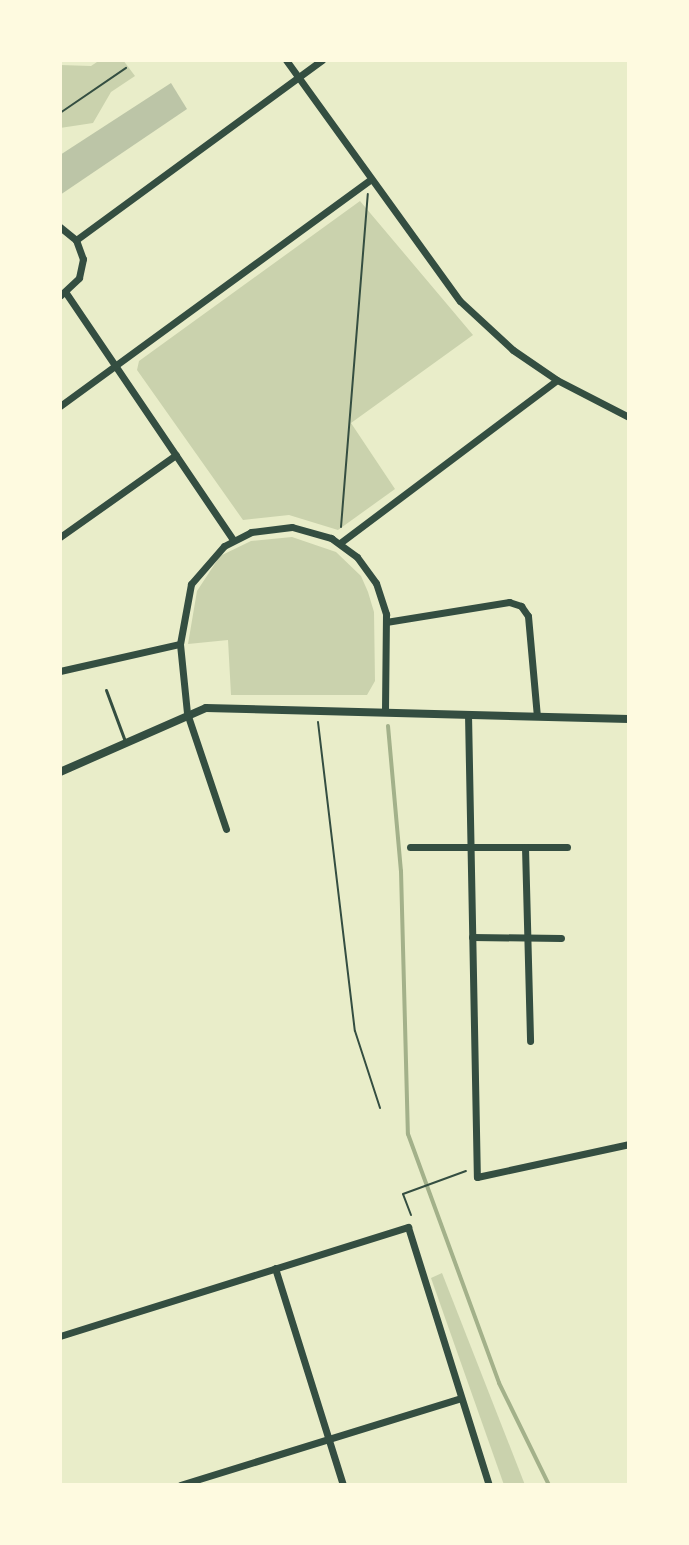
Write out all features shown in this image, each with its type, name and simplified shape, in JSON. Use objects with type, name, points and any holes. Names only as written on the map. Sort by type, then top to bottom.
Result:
[{"type":"street","points":[[286,60],[369,181],[460,301],[513,350],[557,380],[629,417]]},
{"type":"street","points":[[76,240],[322,60]]},
{"type":"street","points":[[60,406],[369,181]]},
{"type":"street","points":[[60,227],[76,240],[82,269],[63,294],[116,365],[233,540]]},
{"type":"street","points":[[340,543],[557,380]]},
{"type":"street","points":[[601,401],[629,410]]},
{"type":"street","points":[[60,537],[176,455]]},
{"type":"street","points":[[226,829],[187,713],[180,644],[191,584],[209,559],[233,540],[261,529],[292,527],[340,543],[370,573],[386,622],[385,712]]},
{"type":"street","points":[[386,622],[509,602],[521,606],[528,616],[537,716]]},
{"type":"street","points":[[60,671],[180,644]]},
{"type":"street","points":[[60,772],[187,713],[222,708],[629,719]]},
{"type":"street","points":[[468,714],[477,1177],[582,1150],[629,1144]]},
{"type":"street","points":[[410,847],[567,847]]},
{"type":"street","points":[[525,847],[530,1041]]},
{"type":"street","points":[[472,937],[561,938]]},
{"type":"street","points":[[60,1336],[408,1227],[489,1485]]},
{"type":"street","points":[[275,1268],[343,1485]]},
{"type":"street","points":[[180,1485],[461,1398]]},
{"type":"lane","points":[[106,690],[125,741]]},
{"type":"path","points":[[60,113],[126,68]]},
{"type":"path","points":[[340,543],[369,181]]},
{"type":"path","points":[[316,709],[355,1031],[380,1108]]},
{"type":"path","points":[[408,1227],[413,1220],[403,1194],[468,1170],[477,1177]]},
{"type":"green space","points":[[100,60],[123,60],[135,76],[111,92],[93,123],[60,128],[60,65],[91,66]]},
{"type":"green space","points":[[360,201],[473,335],[351,423],[395,489],[338,530],[289,515],[243,520],[137,370],[139,361]]},
{"type":"green space","points":[[292,537],[336,552],[361,576],[374,612],[375,681],[367,695],[231,695],[228,640],[188,644],[197,591],[220,556],[251,541]]},
{"type":"green space","points":[[442,1273],[525,1485],[504,1485],[431,1278]]},
{"type":"building","points":[[171,83],[187,109],[60,195],[60,155]]},
{"type":"waterway","points":[[388,726],[401,871],[408,1134],[499,1383],[549,1485]]}]
